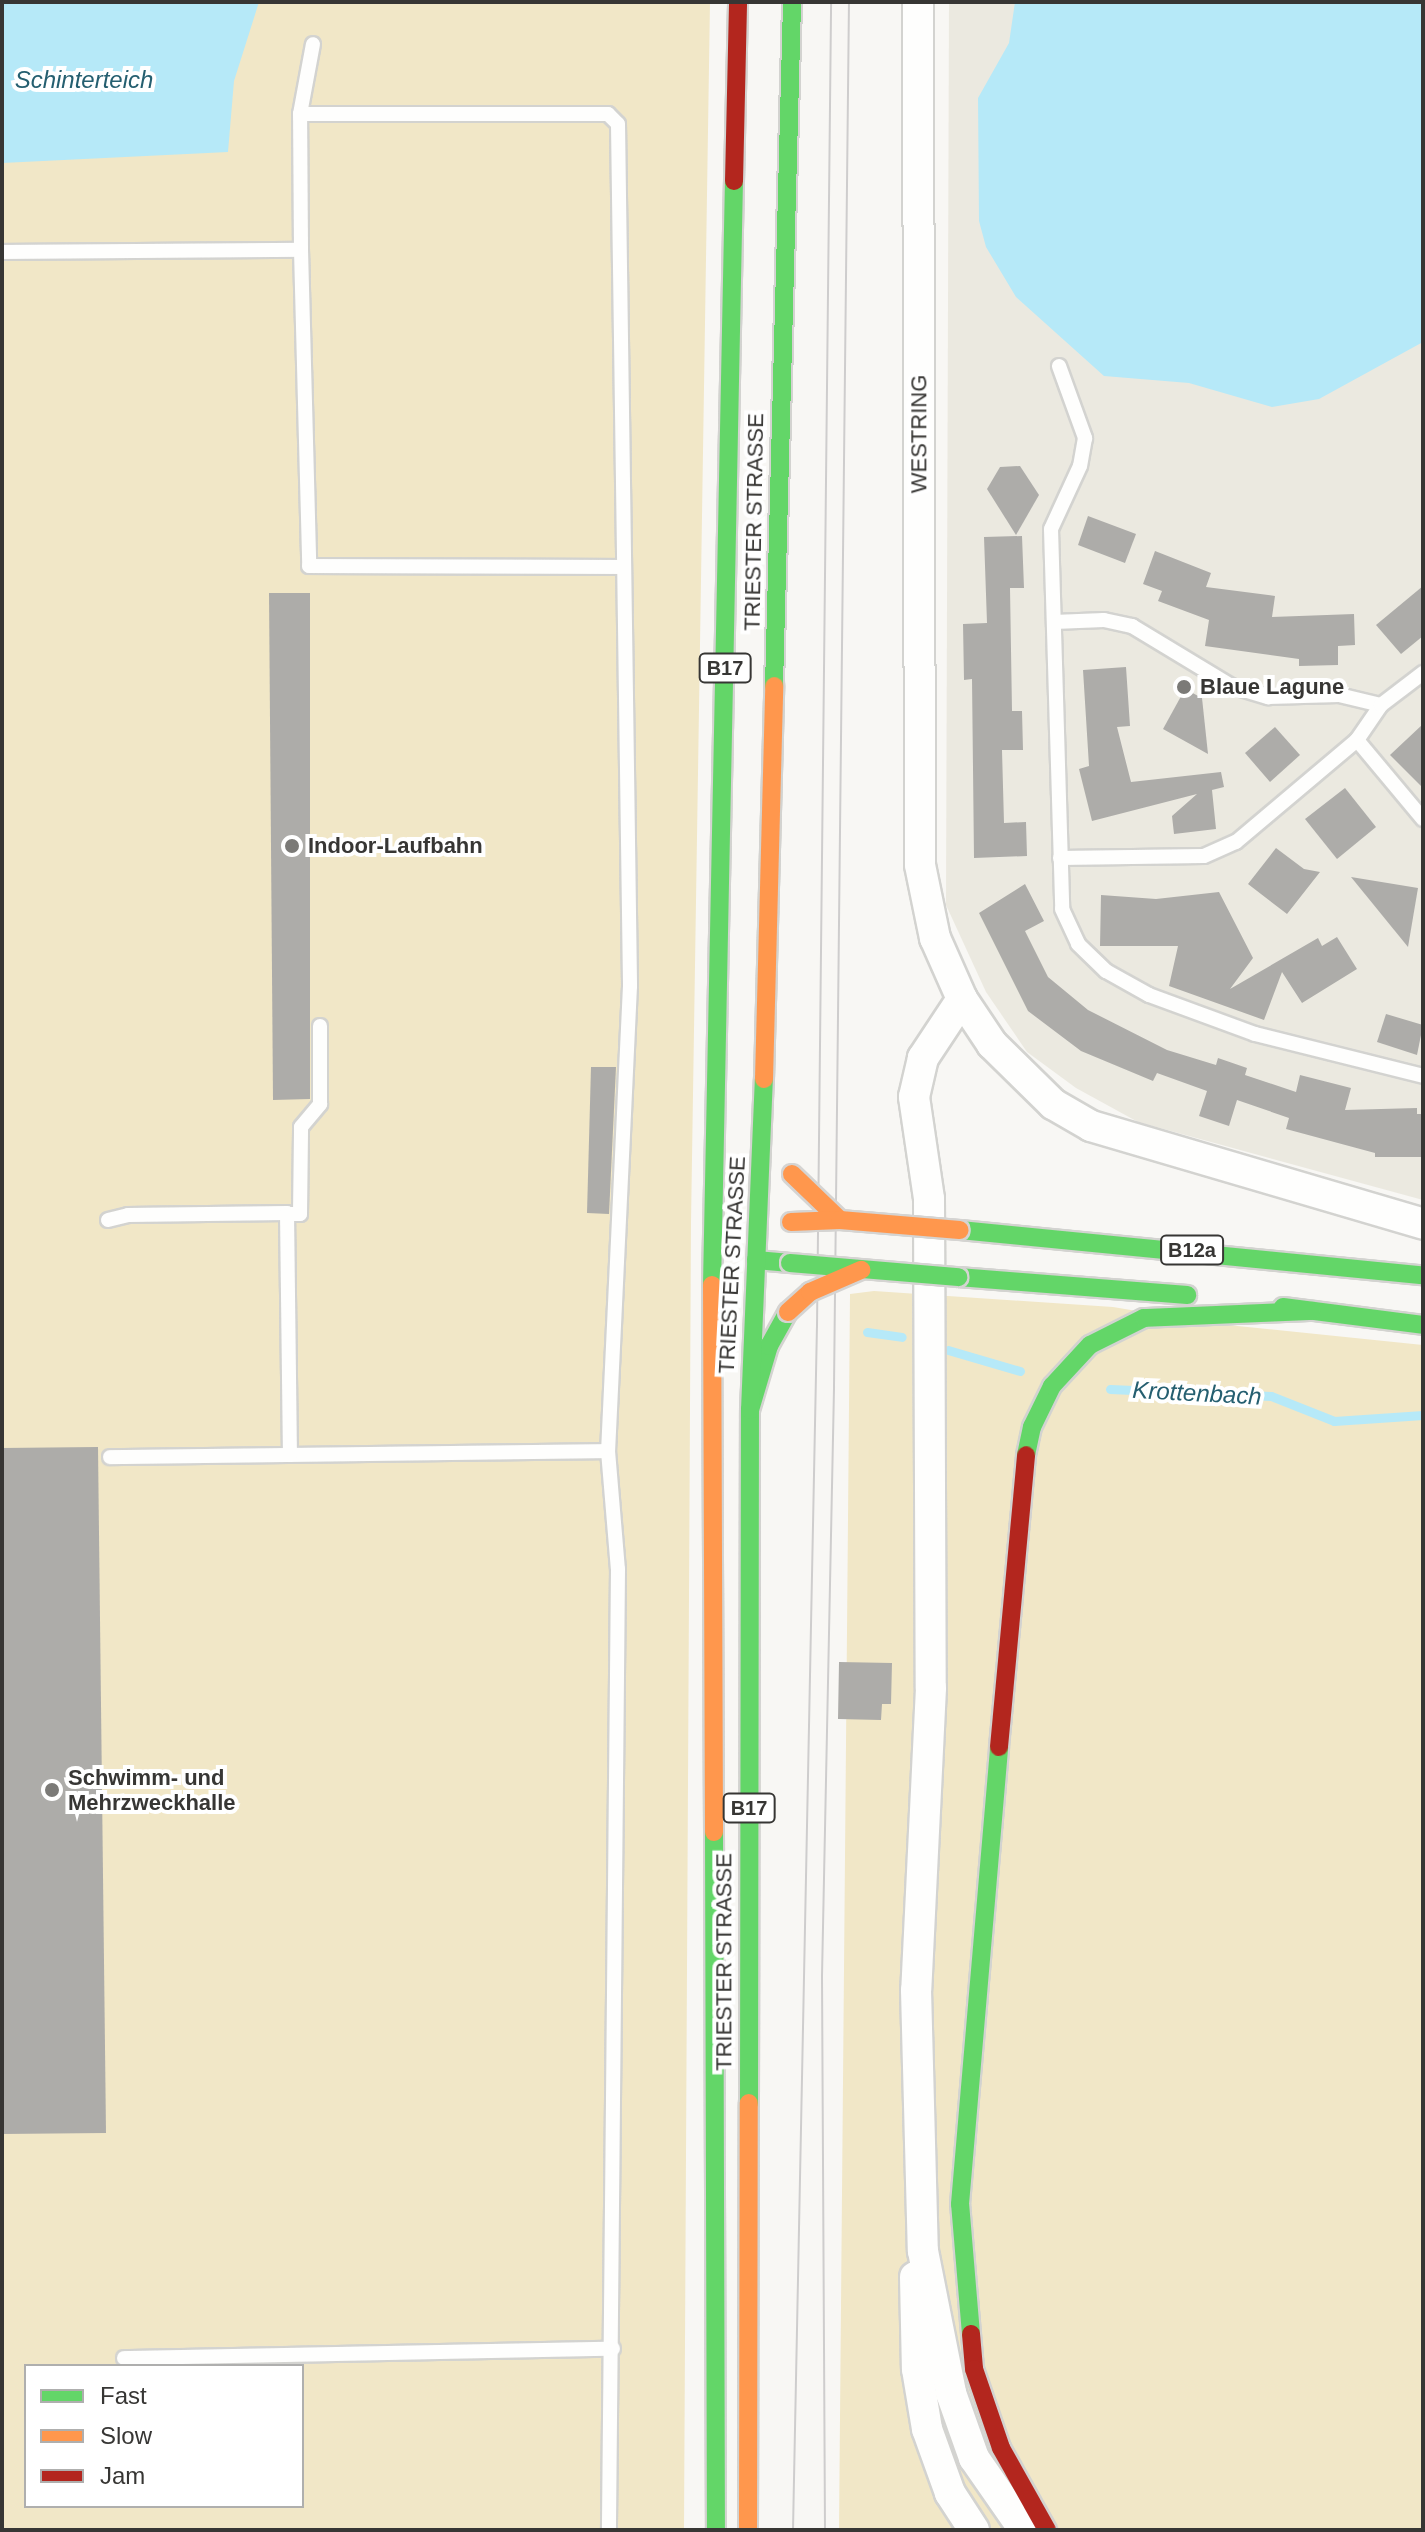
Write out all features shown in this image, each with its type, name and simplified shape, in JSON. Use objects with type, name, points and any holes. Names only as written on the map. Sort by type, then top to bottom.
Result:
[{"type":"main road","name":"TRIESTER STRASSE","points":[[716,2530],[735,1228],[738,2]]},
{"type":"main road","name":"TRIESTER STRASSE","points":[[748,2530],[750,1410],[756,1260],[735,1228],[763,1112],[792,2]]},
{"type":"main road","points":[[763,1112],[786,1162],[840,1220]]},
{"type":"main road","name":"B12a","points":[[735,1228],[840,1220],[1423,1275]]},
{"type":"main road","points":[[735,1228],[756,1260],[1312,1311],[1423,1325]]},
{"type":"main road","points":[[750,1410],[769,1346],[788,1312],[810,1292],[865,1269]]},
{"type":"main road","points":[[1047,2530],[1001,2448],[974,2369],[960,2204],[1022,1477],[1032,1427],[1052,1386],[1090,1345],[1144,1318],[1312,1311]]},
{"type":"street","name":"WESTRING","points":[[918,2],[920,865],[935,938],[962,999],[992,1044],[1053,1104],[1091,1126],[1423,1224]]},
{"type":"street","points":[[962,999],[923,1058],[914,1097],[929,1199],[931,1688],[916,1990],[923,2251],[955,2406],[974,2458],[1024,2530]]},
{"type":"street","points":[[923,2251],[915,2279],[920,2399],[938,2464],[974,2530]]},
{"type":"lane","points":[[313,44],[300,114],[309,566],[624,567]]},
{"type":"lane","points":[[300,114],[615,117],[630,986],[608,1451],[618,1569],[609,2530]]},
{"type":"lane","points":[[2,252],[301,250]]},
{"type":"lane","points":[[1059,366],[1085,438],[1080,466],[1051,529],[1062,909],[1078,944],[1106,971],[1149,995],[1255,1034],[1423,1076]]},
{"type":"lane","points":[[1054,622],[1104,620],[1132,626],[1231,686],[1268,697],[1339,695],[1381,705]]},
{"type":"lane","points":[[1060,858],[1204,856],[1236,842],[1357,740],[1381,705],[1423,673]]},
{"type":"lane","points":[[1357,740],[1423,819]]},
{"type":"lane","points":[[108,1220],[128,1215],[300,1214],[301,1127],[320,1104],[320,1026]]},
{"type":"lane","points":[[287,1214],[290,1455]]},
{"type":"lane","points":[[110,1457],[608,1451]]},
{"type":"lane","points":[[124,2358],[613,2349]]},
{"type":"shaded area","points":[[2,2],[710,2],[691,1223],[684,2530],[2,2530]]},
{"type":"shaded area","name":"Blaue Lagune","points":[[949,2],[1423,2],[1423,1200],[1138,1122],[1076,1088],[1027,1052],[986,992],[946,905]]},
{"type":"shaded area","points":[[874,1291],[1113,1307],[1208,1323],[1423,1345],[1423,2530],[839,2530],[850,1294]]},
{"type":"water","name":"Schinterteich","points":[[2,2],[259,2],[234,81],[228,152],[2,163]]},
{"type":"water","points":[[1015,2],[1423,2],[1423,342],[1319,399],[1272,407],[1189,383],[1104,376],[1016,297],[986,247],[979,221],[978,98],[1009,43]]},
{"type":"building","points":[[1020,466],[1039,495],[1016,535],[987,489],[1000,467]]},
{"type":"building","points":[[1088,516],[1136,534],[1125,563],[1078,545]]},
{"type":"building","points":[[1022,536],[1024,588],[1010,588],[1012,711],[1022,711],[1023,750],[1002,750],[1004,823],[1026,822],[1027,856],[974,858],[972,679],[964,680],[963,624],[987,623],[984,537]]},
{"type":"building","points":[[1155,551],[1211,573],[1206,587],[1275,596],[1272,617],[1354,614],[1355,645],[1338,646],[1338,665],[1299,666],[1299,659],[1205,646],[1209,620],[1158,601],[1162,591],[1143,584]]},
{"type":"building","points":[[1423,586],[1423,636],[1401,654],[1376,625]]},
{"type":"building","name":"Indoor-Laufbahn","points":[[269,593],[310,593],[310,1099],[273,1100]]},
{"type":"building","points":[[1126,667],[1130,726],[1117,727],[1131,782],[1221,772],[1224,787],[1212,790],[1216,829],[1174,834],[1172,816],[1197,794],[1092,821],[1079,769],[1089,766],[1083,670]]},
{"type":"building","points":[[1185,689],[1202,698],[1208,754],[1163,729]]},
{"type":"building","points":[[1423,724],[1423,788],[1390,755]]},
{"type":"building","points":[[1275,727],[1300,755],[1270,782],[1245,753]]},
{"type":"building","points":[[1345,788],[1376,827],[1337,859],[1305,819]]},
{"type":"building","points":[[1276,848],[1304,869],[1320,872],[1287,914],[1248,884]]},
{"type":"building","points":[[1351,877],[1418,888],[1408,947]]},
{"type":"building","points":[[1025,884],[1044,921],[1025,931],[1048,977],[1088,1010],[1167,1050],[1216,1065],[1218,1058],[1247,1068],[1245,1075],[1296,1092],[1300,1075],[1351,1088],[1345,1110],[1417,1108],[1417,1114],[1423,1114],[1423,1157],[1375,1157],[1375,1153],[1286,1129],[1289,1118],[1237,1100],[1229,1126],[1199,1116],[1207,1091],[1157,1073],[1153,1081],[1081,1051],[1028,1011],[979,913]]},
{"type":"building","points":[[1219,892],[1253,958],[1230,989],[1318,938],[1322,946],[1337,937],[1357,969],[1302,1003],[1282,972],[1264,1020],[1169,986],[1178,946],[1100,946],[1101,895],[1156,899]]},
{"type":"building","points":[[1386,1014],[1423,1025],[1417,1055],[1377,1042]]},
{"type":"building","points":[[591,1067],[616,1067],[609,1214],[587,1213]]},
{"type":"building","name":"Schwimm- und Mehrzweckhalle","points":[[98,1447],[106,2133],[2,2134],[2,1448]]},
{"type":"building","points":[[839,1662],[892,1663],[891,1704],[882,1704],[881,1720],[838,1719]]},
{"type":"waterway","name":"Krottenbach","points":[[867,1332],[902,1337]]},
{"type":"waterway","name":"Krottenbach","points":[[948,1350],[1020,1371]]},
{"type":"waterway","name":"Krottenbach","points":[[1110,1389],[1271,1396],[1334,1421],[1423,1415]]},
{"type":"tram line","points":[[793,2530],[817,1327],[831,2]]},
{"type":"tram line","points":[[825,2530],[822,1976],[834,1386],[849,2]]},
{"type":"traffic: fast","points":[[774,686],[792,2]]},
{"type":"traffic: fast","points":[[712,1285],[734,181]]},
{"type":"traffic: fast","points":[[749,2103],[750,1410],[764,1079]]},
{"type":"traffic: fast","points":[[960,1230],[1423,1275]]},
{"type":"traffic: fast","points":[[756,1260],[790,1263]]},
{"type":"traffic: fast","points":[[790,1263],[958,1277]]},
{"type":"traffic: fast","points":[[958,1277],[1187,1295]]},
{"type":"traffic: fast","points":[[1283,1307],[1423,1325]]},
{"type":"traffic: fast","points":[[1026,1455],[1032,1427],[1052,1386],[1090,1345],[1144,1318],[1312,1311]]},
{"type":"traffic: fast","points":[[750,1410],[769,1346],[788,1312]]},
{"type":"traffic: fast","points":[[971,2334],[960,2204],[999,1747]]},
{"type":"traffic: fast","points":[[714,1832],[716,2530]]},
{"type":"traffic: slow","points":[[764,1079],[774,686]]},
{"type":"traffic: slow","points":[[792,1174],[840,1220]]},
{"type":"traffic: slow","points":[[791,1222],[840,1220],[960,1230]]},
{"type":"traffic: slow","points":[[788,1312],[810,1292],[861,1270]]},
{"type":"traffic: slow","points":[[712,1285],[714,1832]]},
{"type":"traffic: slow","points":[[748,2530],[749,2103]]},
{"type":"traffic: jam","points":[[734,181],[738,2]]},
{"type":"traffic: jam","points":[[999,1747],[1026,1455]]},
{"type":"traffic: jam","points":[[971,2334],[974,2369],[1001,2448],[1047,2530]]},
{"type":"place","name":"Blaue Lagune","points":[[1184,687]]},
{"type":"place","name":"Indoor-Laufbahn","points":[[292,846]]},
{"type":"place","name":"Schwimm- und Mehrzweckhalle","points":[[52,1790]]}]
